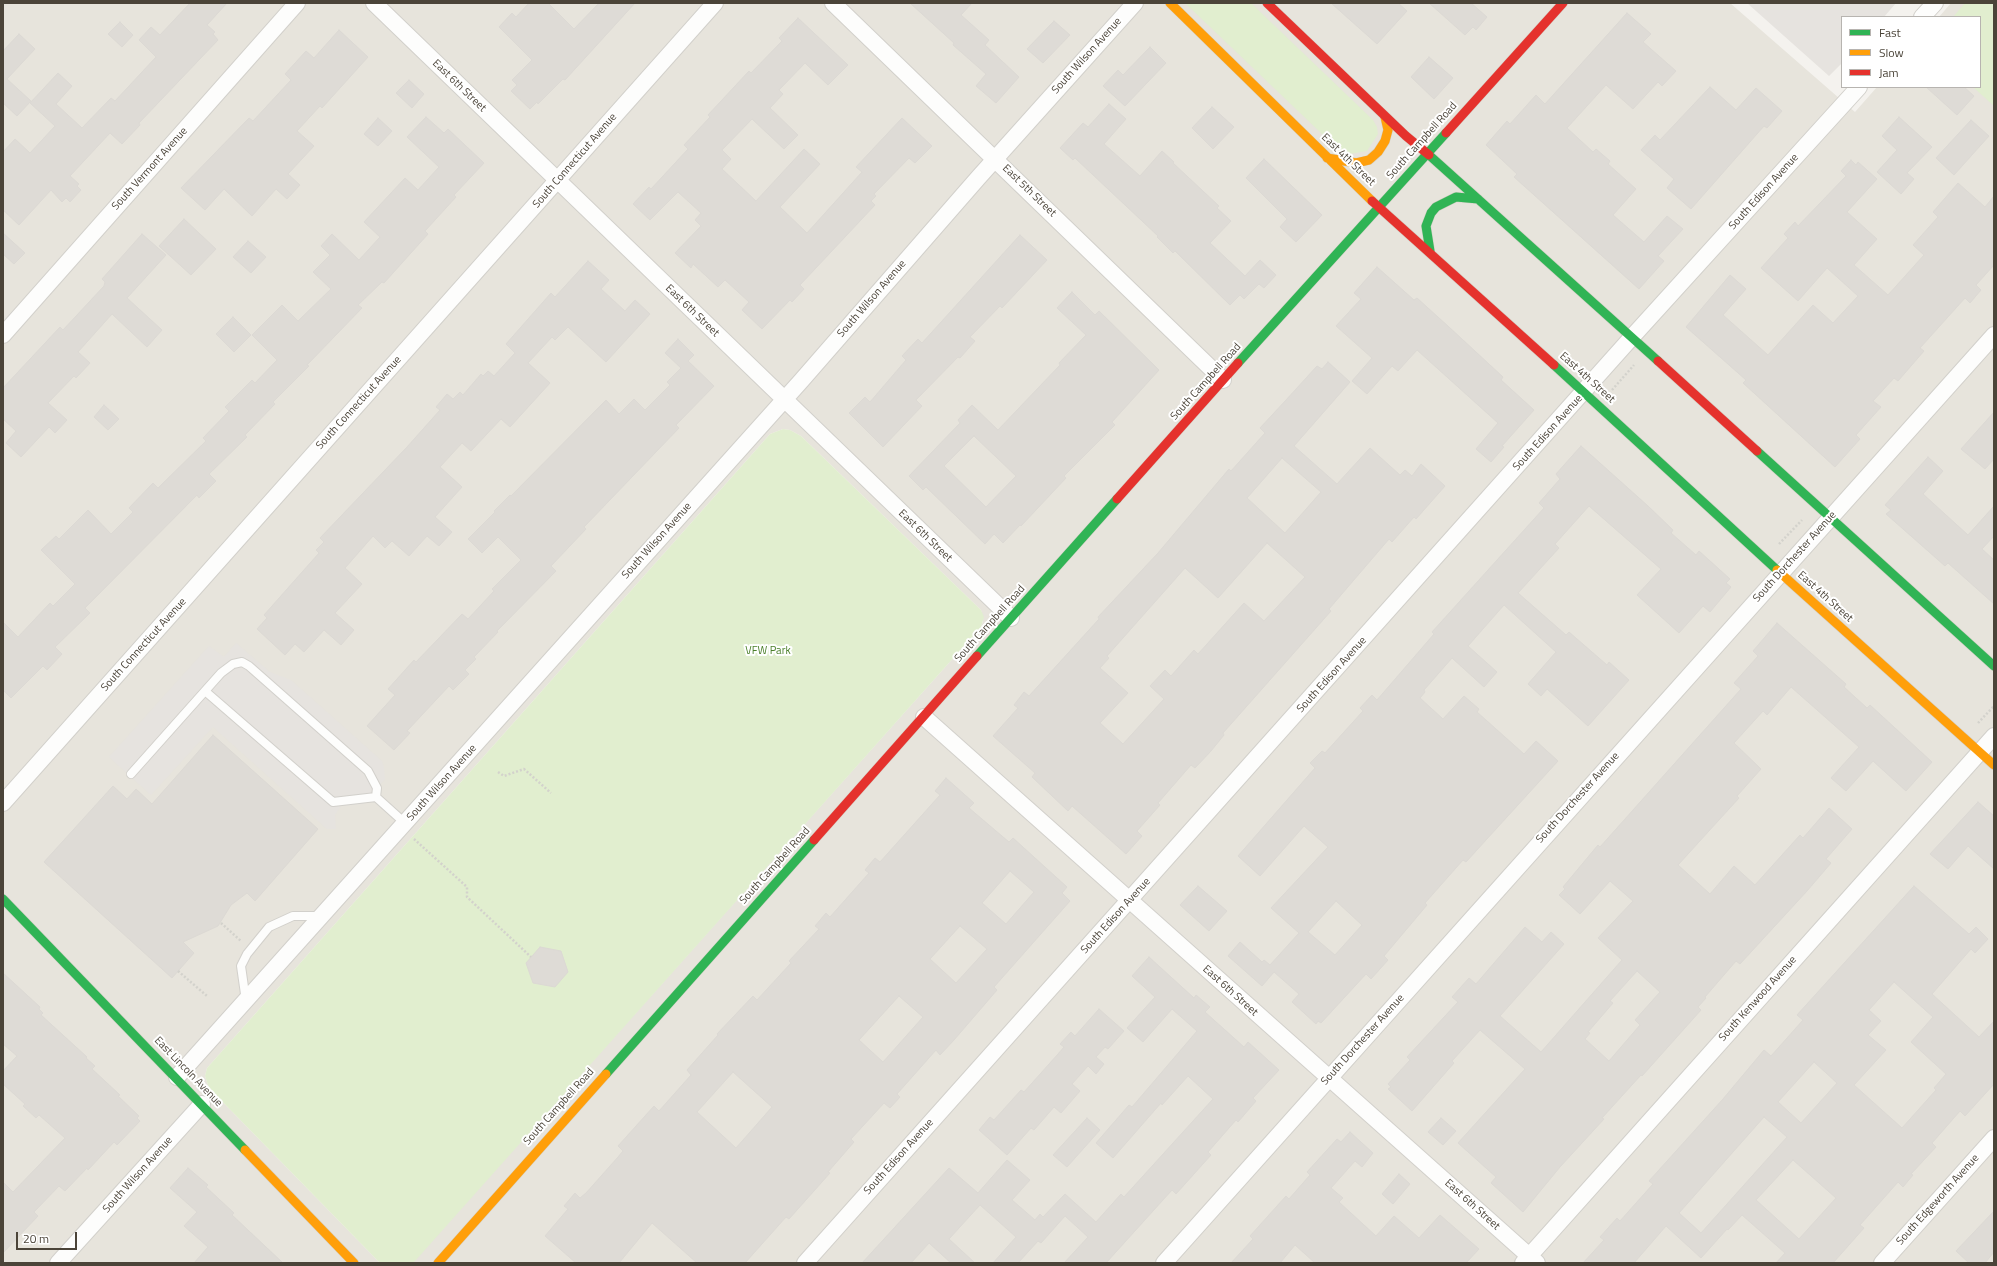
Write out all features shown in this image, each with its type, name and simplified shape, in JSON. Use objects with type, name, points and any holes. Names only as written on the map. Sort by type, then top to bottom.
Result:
[{"type":"street","name":"South Vermont Avenue","points":[[3,335],[297,3]]},
{"type":"street","name":"East 6th Street","points":[[374,3],[1011,618]]},
{"type":"street","name":"South Connecticut Avenue","points":[[3,803],[715,3]]},
{"type":"street","name":"East 5th Street","points":[[833,3],[1223,380]]},
{"type":"street","name":"South Wilson Avenue","points":[[177,1078],[784,400],[1135,3]]},
{"type":"street","name":"East 4th Street","points":[[1170,3],[1327,158],[1379,207],[1430,251],[1780,573],[1994,765]]},
{"type":"street","points":[[1267,3],[1385,117],[1632,337],[1994,666]]},
{"type":"street","name":"South Campbell Road","points":[[438,1263],[1223,380],[1563,3]]},
{"type":"street","points":[[1923,16],[1935,3]]},
{"type":"street","name":"South Edison Avenue","points":[[805,1263],[1632,337],[1858,88]]},
{"type":"street","points":[[1327,158],[1356,163],[1369,160],[1378,152],[1385,140],[1388,130],[1385,117]]},
{"type":"street","points":[[1430,251],[1426,236],[1426,226],[1431,213],[1441,203],[1456,197],[1478,199]]},
{"type":"street","name":"South Dorchester Avenue","points":[[1164,1263],[1994,335]]},
{"type":"street","name":"East 6th Street","points":[[924,717],[1329,1078],[1530,1261]]},
{"type":"street","name":"South Kenwood Avenue","points":[[1530,1261],[1994,736]]},
{"type":"street","name":"East Lincoln Avenue","points":[[6,907],[177,1078],[354,1263]]},
{"type":"street","name":"South Wilson Avenue","points":[[58,1263],[202,1104]]},
{"type":"street","name":"South Edgeworth Avenue","points":[[1882,1263],[1994,1138]]},
{"type":"lane","points":[[131,774],[206,691],[220,673],[233,664],[242,662],[249,666],[368,771],[377,788],[376,797]]},
{"type":"lane","points":[[206,691],[333,802],[376,797]]},
{"type":"lane","points":[[376,797],[404,826]]},
{"type":"lane","points":[[246,1002],[241,966],[246,954],[269,927],[293,916],[323,916]]},
{"type":"path","points":[[1608,395],[1638,361]]},
{"type":"path","points":[[1777,546],[1803,519]]},
{"type":"path","points":[[1975,727],[1994,706]]},
{"type":"path","points":[[498,772],[504,776],[524,769],[551,793]]},
{"type":"path","points":[[404,826],[467,887],[467,897],[531,957]]},
{"type":"path","points":[[221,923],[241,942]]},
{"type":"path","points":[[178,971],[206,996]]},
{"type":"shaded area","points":[[3,3],[1730,3],[1855,112],[1876,88],[1981,88],[1981,16],[1940,16],[1951,3],[1994,3],[1994,1263],[412,1263],[981,627],[983,621],[981,610],[801,436],[790,430],[783,429],[770,434],[207,1068],[205,1076],[209,1088],[380,1263],[3,1263]]},
{"type":"shaded area","points":[[1747,3],[1896,3],[1885,16],[1841,16],[1841,64],[1829,76]]},
{"type":"shaded area","points":[[236,643],[270,672],[291,680],[382,761],[385,779],[363,804],[341,806],[335,815],[336,829],[327,829],[213,727],[151,795],[109,757],[209,646],[224,657]]},
{"type":"green space","points":[[1185,3],[1251,3],[1373,120],[1377,127],[1378,134],[1367,151],[1344,155]]},
{"type":"green space","points":[[1965,3],[1994,3],[1994,106],[1974,88],[1981,88],[1981,16],[1954,16]]},
{"type":"green space","name":"VFW Park","points":[[783,429],[790,430],[801,436],[981,610],[984,617],[981,627],[415,1261],[412,1263],[380,1263],[209,1088],[205,1076],[207,1068],[770,434]]},
{"type":"building","points":[[190,3],[227,3],[207,25],[215,32],[213,34],[218,40],[139,123],[140,125],[122,144],[110,133],[70,176],[79,184],[77,186],[81,190],[70,202],[66,198],[62,202],[51,190],[19,225],[3,210],[3,152],[15,139],[30,153],[55,126],[30,103],[58,73],[72,86],[56,104],[82,128],[111,98],[115,101],[156,57],[139,40],[151,27],[160,35]]},
{"type":"building","points":[[529,3],[548,3],[574,29],[599,3],[635,3],[565,80],[563,79],[538,104],[537,102],[530,109],[511,91],[517,85],[512,80],[532,60],[499,27],[512,13],[516,17]]},
{"type":"building","points":[[910,3],[972,3],[961,15],[989,40],[985,45],[1019,77],[996,103],[976,86],[986,74],[953,45],[954,43]]},
{"type":"building","points":[[1331,3],[1398,3],[1407,11],[1377,44]]},
{"type":"building","points":[[1429,3],[1471,3],[1487,17],[1476,30],[1473,27],[1465,35]]},
{"type":"building","points":[[1627,13],[1651,34],[1643,42],[1676,71],[1662,86],[1658,82],[1633,109],[1606,85],[1567,128],[1593,152],[1596,149],[1610,161],[1608,164],[1636,189],[1613,215],[1644,242],[1667,216],[1683,229],[1658,256],[1664,261],[1639,289],[1514,177],[1517,174],[1486,145],[1507,121],[1510,124],[1536,95],[1545,104]]},
{"type":"building","points":[[798,18],[848,65],[828,85],[805,63],[779,90],[783,94],[770,108],[798,135],[784,149],[752,119],[722,150],[731,159],[722,169],[756,201],[804,149],[820,164],[780,207],[807,233],[862,172],[856,167],[902,118],[932,146],[915,163],[909,158],[874,194],[876,196],[871,201],[875,205],[800,285],[804,289],[792,302],[790,300],[762,329],[742,310],[749,302],[725,280],[718,287],[693,264],[691,268],[675,253],[701,226],[695,220],[701,213],[678,192],[650,220],[633,204],[649,187],[651,189],[688,149],[684,145],[710,117],[708,115],[749,71],[751,73],[782,41],[779,38]]},
{"type":"building","points":[[1054,21],[1070,35],[1043,63],[1027,49]]},
{"type":"building","points":[[120,22],[133,35],[122,47],[108,34]]},
{"type":"building","points":[[339,30],[368,57],[322,108],[320,106],[297,131],[314,146],[288,174],[300,185],[287,199],[276,189],[252,216],[224,189],[205,210],[181,188],[249,118],[253,121],[291,80],[285,74],[306,51],[314,58]]},
{"type":"building","points":[[19,34],[35,49],[7,79],[31,101],[17,116],[3,103],[3,51]]},
{"type":"building","points":[[1150,47],[1166,63],[1125,106],[1103,86],[1118,70],[1123,75]]},
{"type":"building","points":[[1429,57],[1453,78],[1434,99],[1411,77]]},
{"type":"building","points":[[409,80],[424,94],[412,108],[396,93]]},
{"type":"building","points":[[1710,87],[1736,110],[1756,88],[1782,111],[1767,128],[1764,126],[1691,209],[1667,188],[1674,179],[1641,150],[1655,135],[1660,140]]},
{"type":"building","points":[[1927,88],[1965,88],[1974,96],[1957,115]]},
{"type":"building","points":[[1109,104],[1126,119],[1104,144],[1140,176],[1162,151],[1219,206],[1217,208],[1231,221],[1210,243],[1245,276],[1260,260],[1276,275],[1264,288],[1259,284],[1244,299],[1240,295],[1230,305],[1175,251],[1173,253],[1157,237],[1158,236],[1075,158],[1073,160],[1060,148],[1083,123],[1088,127]]},
{"type":"building","points":[[1212,107],[1234,127],[1213,149],[1192,128]]},
{"type":"building","points":[[426,117],[444,133],[448,129],[484,163],[454,195],[456,197],[425,231],[428,234],[384,283],[382,282],[358,305],[362,308],[307,365],[309,366],[273,402],[275,404],[245,435],[247,437],[209,474],[216,481],[199,498],[197,495],[85,608],[90,613],[55,647],[62,654],[47,670],[43,666],[11,698],[3,690],[3,622],[18,637],[50,603],[53,606],[75,584],[41,550],[56,536],[59,539],[88,510],[111,534],[133,512],[129,508],[153,483],[158,488],[206,441],[203,438],[229,411],[225,407],[252,380],[255,383],[277,360],[252,335],[282,305],[298,321],[331,289],[313,272],[330,255],[321,246],[332,234],[359,260],[380,237],[364,222],[405,178],[418,190],[439,167],[407,137]]},
{"type":"building","points":[[1899,117],[1932,147],[1907,173],[1914,179],[1901,194],[1877,172],[1897,150],[1882,136]]},
{"type":"building","points":[[378,118],[392,131],[378,146],[364,134]]},
{"type":"building","points":[[1971,120],[1989,136],[1954,175],[1936,158]]},
{"type":"building","points":[[1264,159],[1322,215],[1296,242],[1280,227],[1287,219],[1246,178]]},
{"type":"building","points":[[1851,160],[1856,165],[1858,162],[1877,179],[1847,212],[1877,239],[1854,265],[1888,295],[1924,255],[1913,245],[1938,217],[1933,212],[1958,183],[1985,207],[1994,196],[1994,265],[1976,285],[1981,290],[1970,303],[1965,298],[1920,348],[1924,351],[1898,381],[1894,378],[1873,401],[1881,407],[1856,435],[1860,439],[1835,467],[1743,383],[1746,380],[1686,327],[1730,275],[1746,289],[1723,315],[1768,355],[1813,305],[1833,323],[1858,296],[1827,268],[1798,301],[1761,268],[1788,238],[1784,234],[1795,222],[1798,226],[1846,176],[1841,171]]},
{"type":"building","points":[[184,219],[216,249],[191,275],[159,246]]},
{"type":"building","points":[[3,233],[25,253],[14,264],[3,254]]},
{"type":"building","points":[[142,234],[166,255],[127,298],[162,330],[147,347],[112,314],[78,352],[90,363],[76,378],[74,376],[48,403],[67,420],[55,433],[49,427],[21,457],[6,443],[16,431],[3,419],[3,388],[60,327],[63,330],[104,286],[105,282],[102,279]]},
{"type":"building","points":[[1020,235],[1047,260],[1002,308],[1000,306],[970,337],[975,341],[960,358],[958,357],[916,400],[922,406],[883,447],[849,413],[865,397],[870,402],[906,360],[902,356],[918,339],[922,343]]},
{"type":"building","points":[[248,241],[266,257],[251,273],[233,257]]},
{"type":"building","points":[[588,261],[609,280],[601,289],[625,311],[635,300],[650,314],[606,362],[568,327],[555,340],[552,337],[528,363],[550,383],[510,427],[501,419],[471,451],[462,443],[440,467],[462,487],[435,517],[452,532],[439,546],[427,536],[409,556],[392,541],[385,548],[373,536],[345,568],[362,584],[335,613],[354,630],[341,645],[324,630],[304,652],[295,644],[285,655],[257,629],[267,618],[264,615],[319,553],[316,550],[324,542],[320,538],[407,447],[440,410],[436,407],[447,394],[453,399],[460,392],[463,395],[481,374],[483,376],[488,371],[494,376],[515,353],[506,344],[551,293],[555,297]]},
{"type":"building","points":[[1377,267],[1414,300],[1417,298],[1449,327],[1503,377],[1501,380],[1534,410],[1502,446],[1504,447],[1491,462],[1476,449],[1498,423],[1417,350],[1398,371],[1392,366],[1367,394],[1352,381],[1372,358],[1336,326],[1361,299],[1354,293]]},
{"type":"building","points":[[1072,292],[1095,315],[1099,311],[1159,370],[1112,422],[1115,425],[1064,476],[1066,478],[1021,526],[1020,525],[1003,543],[994,534],[985,544],[926,487],[923,490],[909,476],[960,423],[958,420],[972,405],[998,430],[1060,365],[1059,363],[1086,335],[1057,308]],"holes":[[[974,436],[1016,476],[986,507],[944,466]]]},
{"type":"building","points":[[233,317],[251,335],[234,352],[216,334]]},
{"type":"building","points":[[678,339],[694,355],[688,361],[714,386],[676,425],[679,428],[584,527],[586,529],[551,566],[556,571],[497,631],[498,632],[474,657],[476,659],[465,670],[469,674],[453,690],[449,686],[407,731],[410,733],[394,750],[367,726],[395,695],[388,689],[414,660],[416,662],[462,614],[468,619],[494,591],[492,589],[521,560],[498,537],[482,553],[468,539],[495,512],[494,511],[510,495],[511,496],[606,400],[619,414],[634,399],[645,410],[670,385],[667,382],[681,368],[665,353]]},
{"type":"building","points":[[1328,362],[1350,382],[1294,446],[1337,484],[1370,448],[1400,475],[1405,470],[1412,476],[1421,464],[1445,486],[1416,519],[1414,517],[1392,542],[1389,539],[1329,609],[1331,611],[1223,733],[1224,735],[1211,751],[1195,768],[1191,765],[1158,803],[1160,805],[1137,831],[1142,836],[1126,854],[1072,806],[1068,811],[1032,777],[1035,773],[993,736],[1018,708],[1014,705],[1024,692],[1029,696],[1099,619],[1098,617],[1158,553],[1229,469],[1231,471],[1265,433],[1260,428],[1317,366],[1322,369]],"holes":[[[1282,458],[1321,492],[1285,533],[1247,498]],[[1267,543],[1305,577],[1264,621],[1244,603],[1198,654],[1194,650],[1171,676],[1165,670],[1150,686],[1164,699],[1123,744],[1100,723],[1128,693],[1100,668],[1109,658],[1107,656],[1185,568],[1218,598]]]},
{"type":"building","points":[[104,405],[119,419],[108,430],[94,417]]},
{"type":"building","points":[[1994,412],[1994,459],[1985,469],[1961,449]]},
{"type":"building","points":[[1581,446],[1673,530],[1671,533],[1696,555],[1699,551],[1730,579],[1726,583],[1731,587],[1710,612],[1703,606],[1679,633],[1637,595],[1661,569],[1589,506],[1555,544],[1559,548],[1518,593],[1566,635],[1569,632],[1607,665],[1609,662],[1629,680],[1588,726],[1547,689],[1541,696],[1528,684],[1556,652],[1504,605],[1468,646],[1497,672],[1484,687],[1452,658],[1424,690],[1425,692],[1420,698],[1443,719],[1464,696],[1479,709],[1477,712],[1524,754],[1536,741],[1558,761],[1466,862],[1463,860],[1425,903],[1427,905],[1384,956],[1388,960],[1371,979],[1366,974],[1321,1023],[1318,1021],[1316,1024],[1292,1002],[1299,994],[1274,972],[1262,986],[1228,956],[1240,942],[1262,962],[1264,960],[1270,965],[1299,933],[1271,908],[1328,847],[1304,826],[1260,876],[1238,856],[1315,768],[1310,763],[1322,751],[1325,753],[1363,711],[1360,708],[1372,695],[1377,700],[1434,634],[1432,632],[1544,508],[1539,503],[1560,479],[1556,474]],"holes":[[[1336,901],[1362,925],[1335,955],[1308,932]]]},
{"type":"building","points":[[1928,457],[1943,471],[1923,494],[1968,535],[1994,506],[1994,536],[1982,549],[1994,560],[1994,604],[1948,563],[1945,566],[1886,514],[1891,510],[1885,505]]},
{"type":"building","points":[[1777,623],[1846,684],[1844,687],[1867,708],[1870,705],[1932,762],[1906,791],[1873,761],[1846,791],[1831,778],[1859,747],[1791,687],[1767,715],[1763,711],[1734,743],[1761,769],[1737,796],[1739,798],[1678,865],[1710,894],[1734,866],[1755,885],[1800,835],[1803,838],[1829,808],[1852,829],[1826,859],[1831,863],[1807,891],[1740,964],[1736,961],[1705,997],[1706,998],[1698,1007],[1701,1010],[1602,1118],[1604,1119],[1560,1167],[1523,1212],[1491,1183],[1496,1177],[1458,1143],[1525,1069],[1480,1030],[1452,1061],[1454,1063],[1412,1111],[1388,1089],[1391,1087],[1388,1084],[1410,1060],[1407,1057],[1458,1002],[1452,997],[1469,978],[1476,984],[1525,927],[1542,942],[1551,932],[1564,944],[1500,1016],[1541,1052],[1622,960],[1598,938],[1633,901],[1610,881],[1580,914],[1559,895],[1565,889],[1563,887],[1598,845],[1600,847],[1741,689],[1734,683],[1758,656],[1753,651]],"holes":[[[1637,971],[1660,992],[1635,1020],[1640,1025],[1609,1061],[1585,1039],[1590,1033],[1588,1032],[1613,1003],[1610,1001]]]},
{"type":"building","points":[[213,735],[318,829],[255,901],[247,893],[231,905],[218,926],[183,942],[194,953],[172,978],[44,862],[113,786],[127,799],[136,789],[152,804]]},
{"type":"building","points":[[946,778],[974,803],[969,808],[1009,842],[1013,838],[1067,887],[1062,893],[1070,901],[994,987],[997,990],[954,1040],[940,1055],[936,1050],[897,1094],[900,1097],[890,1108],[884,1103],[851,1139],[854,1142],[828,1172],[830,1173],[789,1219],[786,1217],[745,1263],[697,1263],[652,1223],[619,1263],[576,1263],[545,1236],[568,1209],[564,1206],[575,1193],[580,1198],[586,1193],[623,1151],[618,1146],[654,1106],[659,1111],[691,1075],[687,1070],[718,1035],[717,1034],[753,996],[757,1000],[791,963],[789,961],[819,929],[815,926],[826,913],[830,917],[869,873],[865,870],[875,858],[880,862],[940,795],[935,791]],"holes":[[[1010,871],[1034,892],[1006,924],[982,903]],[[960,926],[987,949],[956,983],[930,959]],[[899,996],[923,1017],[883,1062],[859,1040]],[[733,1072],[772,1107],[736,1148],[697,1112]]]},
{"type":"building","points":[[1978,802],[1994,816],[1994,869],[1968,846],[1948,869],[1930,854]]},
{"type":"building","points":[[1198,886],[1227,911],[1209,931],[1180,905]]},
{"type":"building","points":[[1914,886],[1969,934],[1976,927],[1988,939],[1975,953],[1971,949],[1932,994],[1979,1037],[1994,1021],[1994,1084],[1965,1116],[1960,1111],[1932,1143],[1936,1147],[1911,1174],[1913,1175],[1903,1187],[1898,1182],[1860,1225],[1864,1228],[1833,1263],[1776,1263],[1785,1253],[1742,1215],[1701,1258],[1666,1226],[1634,1263],[1583,1263],[1604,1240],[1600,1237],[1617,1218],[1620,1221],[1653,1184],[1649,1181],[1723,1099],[1764,1050],[1771,1056],[1803,1020],[1797,1015]],"holes":[[[1894,982],[1933,1017],[1911,1042],[1946,1074],[1934,1088],[1936,1090],[1902,1128],[1854,1085],[1886,1050],[1868,1035],[1881,1021],[1869,1010]],[[1814,1062],[1837,1083],[1801,1123],[1778,1102]],[[1764,1117],[1787,1137],[1701,1233],[1679,1213]],[[1793,1160],[1836,1198],[1799,1239],[1756,1200]]]},
{"type":"building","points":[[540,947],[561,951],[568,972],[555,987],[533,983],[526,963]]},
{"type":"building","points":[[1149,957],[1194,998],[1196,995],[1210,1007],[1205,1012],[1244,1047],[1248,1042],[1279,1070],[1253,1098],[1256,1101],[1238,1122],[1236,1120],[1208,1152],[1211,1155],[1176,1194],[1172,1190],[1106,1263],[1064,1263],[1088,1237],[1065,1216],[1041,1243],[1038,1241],[1018,1263],[993,1263],[1016,1237],[980,1205],[949,1239],[975,1263],[951,1263],[929,1243],[911,1263],[862,1263],[949,1168],[978,1193],[1007,1160],[1030,1180],[1012,1200],[1035,1220],[1040,1214],[1043,1217],[1065,1194],[1096,1222],[1121,1194],[1124,1197],[1213,1099],[1188,1076],[1162,1105],[1161,1103],[1113,1158],[1096,1143],[1129,1105],[1132,1107],[1197,1031],[1172,1009],[1143,1042],[1127,1028],[1155,997],[1132,976]]},
{"type":"building","points":[[3,973],[40,1007],[39,1009],[43,1013],[41,1015],[87,1057],[86,1058],[95,1066],[92,1069],[120,1095],[118,1096],[139,1116],[137,1118],[140,1121],[117,1145],[114,1142],[88,1170],[87,1168],[65,1191],[59,1186],[34,1212],[38,1216],[3,1253],[3,1182],[13,1192],[65,1138],[39,1115],[36,1118],[23,1106],[25,1104],[3,1084],[3,1071],[17,1056],[3,1044]]},
{"type":"building","points":[[1099,1009],[1124,1031],[1108,1049],[1105,1047],[1096,1057],[1104,1064],[1096,1074],[1088,1066],[1072,1084],[1080,1091],[1061,1113],[1054,1107],[1034,1130],[1031,1128],[1007,1155],[979,1130],[990,1117],[994,1120],[1021,1090],[1024,1092],[1064,1047],[1060,1044],[1071,1032],[1075,1036]]},
{"type":"building","points":[[1087,1118],[1100,1130],[1067,1167],[1053,1155]]},
{"type":"building","points":[[1441,1118],[1456,1131],[1443,1145],[1428,1132]]},
{"type":"building","points":[[1350,1132],[1373,1153],[1362,1167],[1355,1161],[1331,1188],[1343,1198],[1339,1202],[1376,1236],[1394,1216],[1419,1238],[1440,1215],[1479,1249],[1466,1263],[1315,1263],[1295,1245],[1280,1263],[1231,1263],[1253,1239],[1250,1236],[1286,1196],[1289,1199],[1310,1175],[1307,1172],[1337,1139],[1341,1142]]},
{"type":"building","points":[[188,1168],[208,1185],[206,1187],[234,1213],[232,1215],[283,1263],[194,1263],[208,1247],[184,1226],[197,1212],[170,1188]]},
{"type":"building","points":[[1399,1174],[1410,1184],[1393,1204],[1382,1194]]},
{"type":"building","points":[[1994,1211],[1994,1252],[1985,1263],[1969,1263],[1956,1251]]},
{"type":"traffic: fast","points":[[1238,363],[1446,133]]},
{"type":"traffic: fast","points":[[1429,155],[1658,361]]},
{"type":"traffic: fast","points":[[1430,251],[1426,226],[1431,213],[1436,207],[1456,197],[1478,199]]},
{"type":"traffic: fast","points":[[1554,365],[1777,570]]},
{"type":"traffic: fast","points":[[1757,451],[1994,666]]},
{"type":"traffic: fast","points":[[977,656],[1117,499]]},
{"type":"traffic: fast","points":[[606,1074],[814,840]]},
{"type":"traffic: fast","points":[[3,899],[245,1150]]},
{"type":"traffic: slow","points":[[1170,3],[1372,201]]},
{"type":"traffic: slow","points":[[1327,158],[1356,163],[1369,160],[1378,152],[1385,141],[1388,130],[1385,117]]},
{"type":"traffic: slow","points":[[1777,570],[1994,765]]},
{"type":"traffic: slow","points":[[438,1263],[606,1074]]},
{"type":"traffic: slow","points":[[245,1150],[354,1263]]},
{"type":"traffic: jam","points":[[1267,3],[1406,136],[1429,155]]},
{"type":"traffic: jam","points":[[1446,133],[1563,3]]},
{"type":"traffic: jam","points":[[1372,201],[1554,365]]},
{"type":"traffic: jam","points":[[1658,361],[1757,451]]},
{"type":"traffic: jam","points":[[1117,499],[1238,363]]},
{"type":"traffic: jam","points":[[814,840],[977,656]]}]
